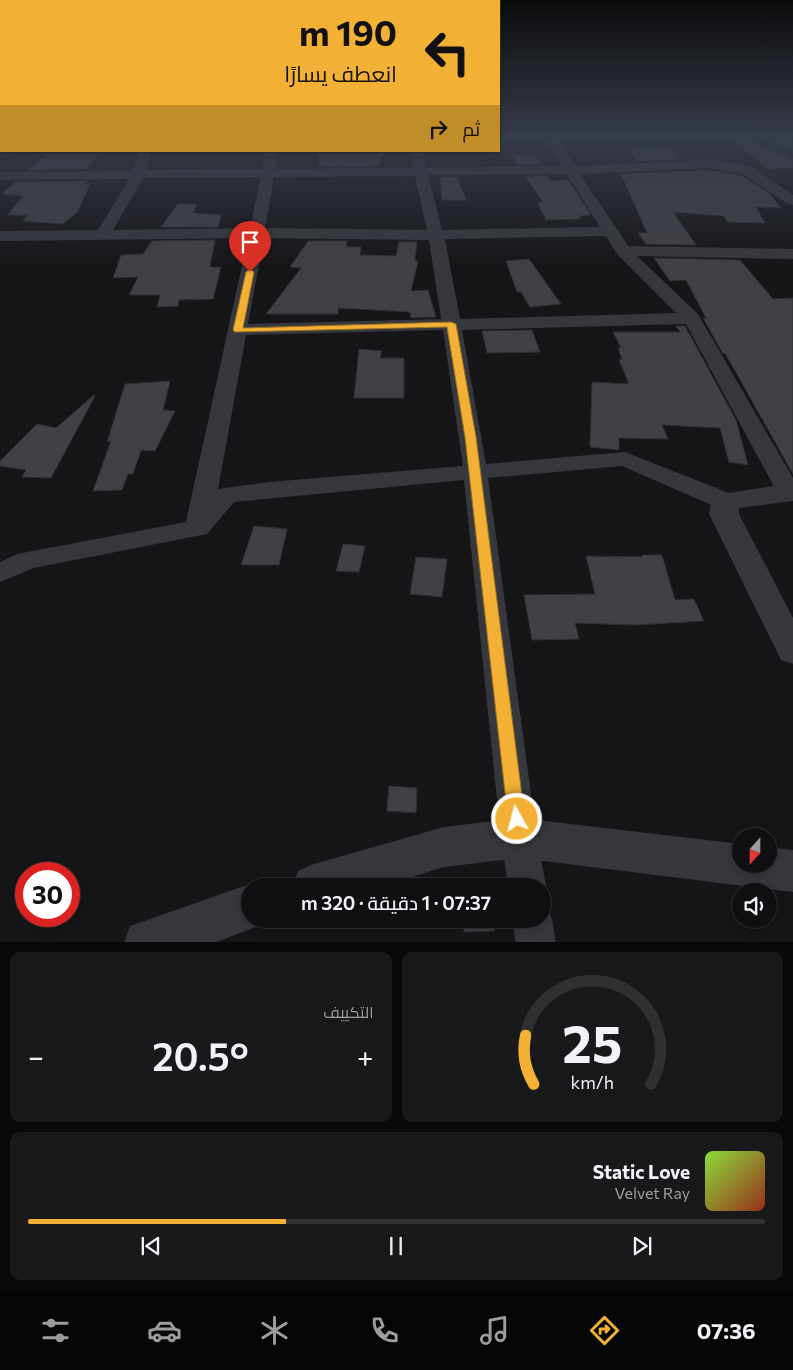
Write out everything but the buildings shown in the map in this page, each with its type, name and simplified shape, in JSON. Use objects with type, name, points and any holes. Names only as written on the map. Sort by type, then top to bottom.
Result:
[{"type":"street","points":[[103,235],[135,179]]},
{"type":"street","points":[[198,528],[258,233],[267,179]]},
{"type":"street","points":[[423,179],[436,235],[471,437],[519,838],[526,878]]},
{"type":"street","points":[[0,560],[27,560],[198,528],[226,495],[625,459],[725,501],[791,492],[692,318],[623,252],[577,179]]},
{"type":"street","points":[[760,179],[793,201]]},
{"type":"street","points":[[0,236],[258,233],[436,235],[611,231]]},
{"type":"street","points":[[623,252],[793,254]]},
{"type":"street","points":[[238,330],[692,318]]},
{"type":"street","points":[[725,501],[724,514],[793,651]]},
{"type":"street","points":[[0,573],[27,560]]},
{"type":"street","points":[[341,878],[444,847],[519,838],[793,871]]},
{"type":"street","points":[[171,938],[241,911]]},
{"type":"street","points":[[534,928],[536,942]]},
{"type":"route","points":[[250,272],[238,330],[451,324],[471,437],[517,819]]}]
